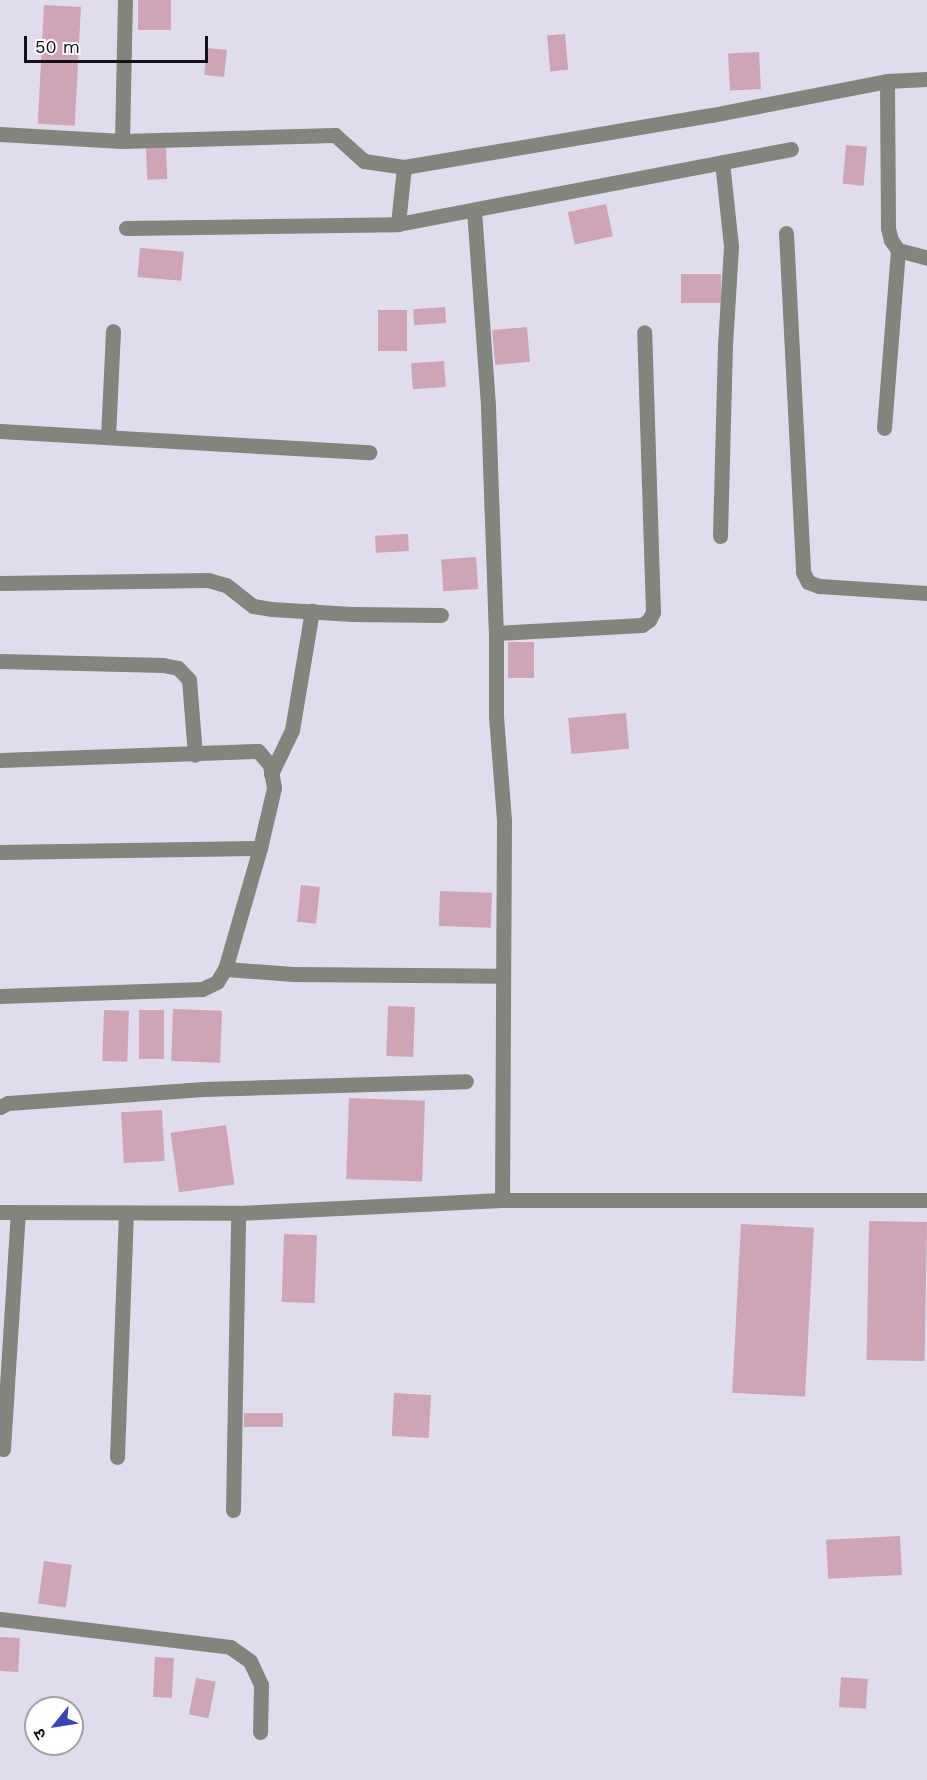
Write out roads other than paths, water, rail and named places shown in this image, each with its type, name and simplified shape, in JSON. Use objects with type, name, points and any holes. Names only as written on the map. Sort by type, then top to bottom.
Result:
[{"type":"street","points":[[123,141],[125,0]]},
{"type":"street","points":[[0,134],[123,141],[335,135],[364,161],[404,167],[712,115],[887,81],[927,79]]},
{"type":"street","points":[[884,428],[898,250],[891,240],[888,228],[887,81]]},
{"type":"street","points":[[126,228],[398,224],[791,149]]},
{"type":"street","points":[[720,536],[725,345],[731,246],[722,162]]},
{"type":"street","points":[[398,224],[404,167]]},
{"type":"street","points":[[474,210],[488,407],[496,633],[496,716],[504,820],[502,1200]]},
{"type":"street","points":[[786,233],[803,572],[808,582],[819,586],[927,593]]},
{"type":"street","points":[[898,250],[927,258]]},
{"type":"street","points":[[108,437],[113,331]]},
{"type":"street","points":[[496,633],[642,625],[649,620],[653,612],[644,332]]},
{"type":"street","points":[[0,431],[369,452]]},
{"type":"street","points":[[0,583],[208,580],[226,585],[254,606],[352,614],[441,615]]},
{"type":"street","points":[[271,774],[292,730],[312,611]]},
{"type":"street","points":[[0,661],[163,665],[178,668],[189,680],[195,755]]},
{"type":"street","points":[[0,760],[195,755],[258,751],[270,765],[274,788],[260,848],[225,969],[217,982],[202,989],[0,996]]},
{"type":"street","points":[[0,852],[260,848]]},
{"type":"street","points":[[225,969],[293,975],[503,976]]},
{"type":"street","points":[[0,1107],[8,1103],[203,1089],[466,1081]]},
{"type":"street","points":[[0,1212],[237,1213],[502,1200],[927,1200]]},
{"type":"street","points":[[3,1449],[18,1212]]},
{"type":"street","points":[[233,1510],[237,1213]]},
{"type":"street","points":[[117,1457],[126,1214]]},
{"type":"street","points":[[0,1619],[230,1647],[250,1661],[261,1685],[260,1732]]}]
